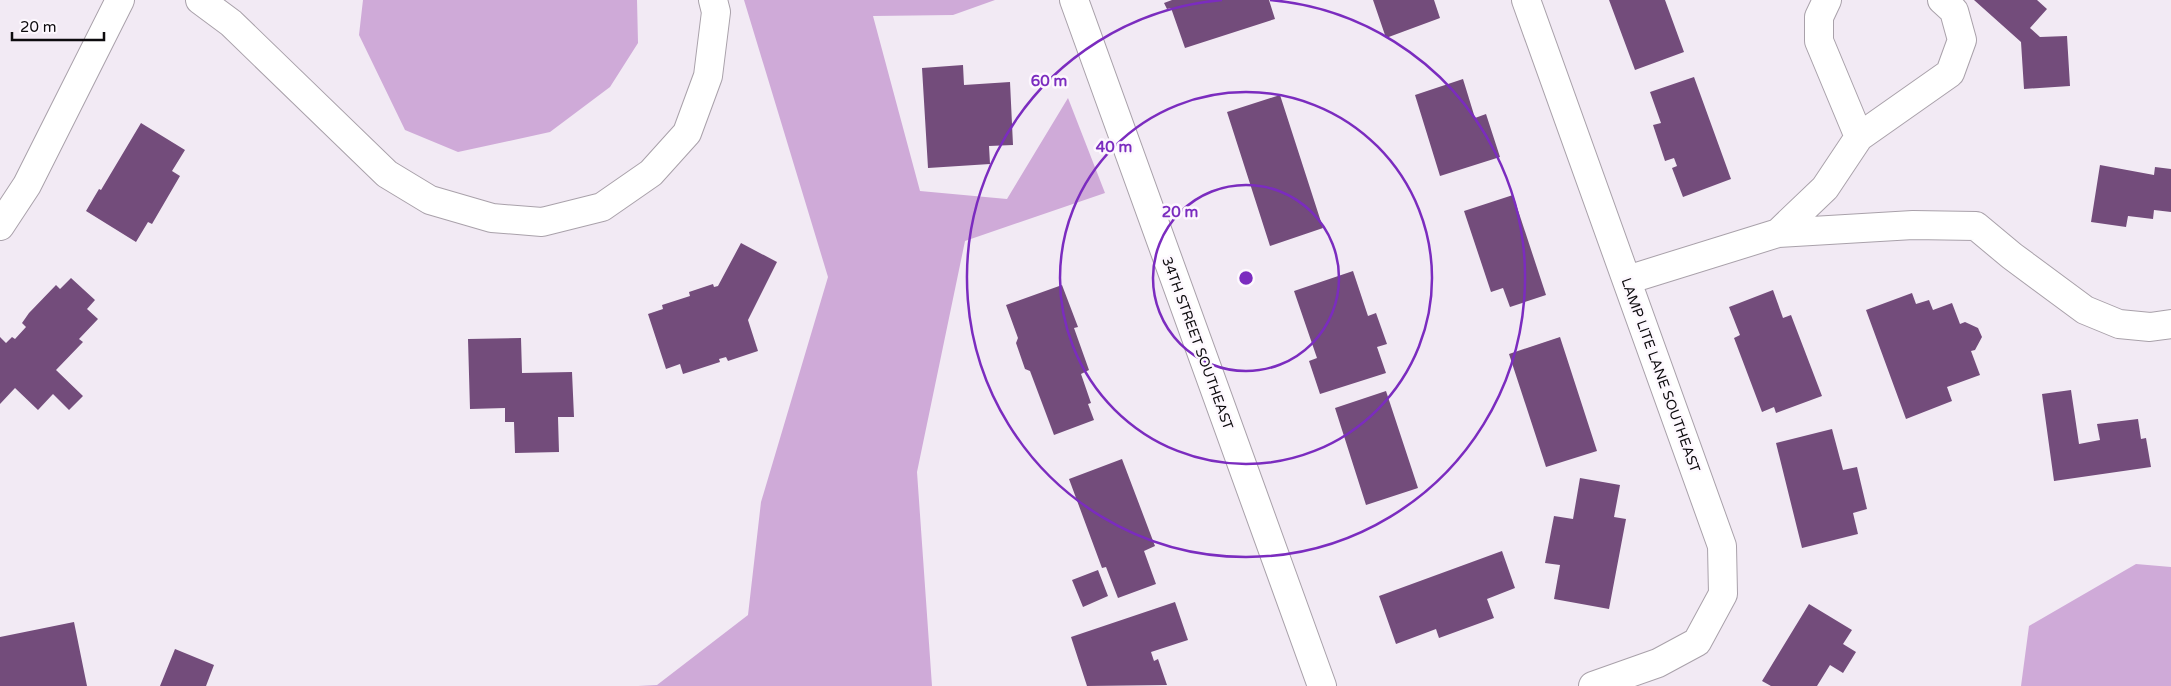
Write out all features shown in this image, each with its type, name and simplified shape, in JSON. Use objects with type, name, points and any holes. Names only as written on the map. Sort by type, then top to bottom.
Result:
[{"type":"street","points":[[0,226],[27,185],[120,0]]},
{"type":"street","points":[[200,0],[231,23],[257,47],[344,135],[387,174],[430,200],[492,218],[542,222],[602,207],[651,173],[687,133],[708,76],[716,12],[713,0]]},
{"type":"street","name":"34TH STREET SOUTHEAST","points":[[1074,0],[1322,686]]},
{"type":"street","name":"LAMP LITE LANE SOUTHEAST","points":[[1526,0],[1722,546],[1723,594],[1697,642],[1658,663],[1593,686]]},
{"type":"street","points":[[1827,0],[1818,17],[1819,41],[1859,137]]},
{"type":"street","points":[[1778,233],[1825,188],[1859,137],[1950,73],[1962,40],[1954,11],[1942,0]]},
{"type":"street","points":[[1627,280],[1778,233],[1913,224],[1976,226],[2012,256],[2085,310],[2118,324],[2150,327],[2171,324]]},
{"type":"shaded area","points":[[363,0],[637,0],[638,43],[610,87],[550,132],[458,152],[405,130],[359,35]]},
{"type":"shaded area","points":[[744,0],[995,0],[953,15],[873,16],[920,191],[1007,199],[1068,98],[1105,193],[965,241],[917,472],[932,686],[638,686],[657,685],[748,615],[761,502],[828,277]]},
{"type":"shaded area","points":[[2136,564],[2171,567],[2171,686],[2021,686],[2029,626]]},
{"type":"building","points":[[1172,0],[1269,0],[1275,19],[1185,48],[1171,8],[1167,9],[1164,3]]},
{"type":"building","points":[[1373,0],[1434,0],[1440,18],[1386,38]]},
{"type":"building","points":[[1609,0],[1665,0],[1684,52],[1635,70]]},
{"type":"building","points":[[1974,0],[2037,0],[2047,9],[2030,28],[2040,37],[2067,36],[2070,86],[2024,89],[2021,42]]},
{"type":"building","points":[[963,65],[964,85],[1010,82],[1013,145],[989,146],[990,164],[928,168],[922,68]]},
{"type":"building","points":[[1694,77],[1731,179],[1683,197],[1672,168],[1677,166],[1674,158],[1665,161],[1653,125],[1661,123],[1650,92]]},
{"type":"building","points":[[1463,79],[1475,118],[1486,114],[1500,157],[1440,176],[1415,95]]},
{"type":"building","points":[[1280,95],[1323,228],[1270,246],[1227,112]]},
{"type":"building","points":[[141,123],[185,150],[172,171],[180,176],[152,224],[148,222],[136,242],[86,211],[99,189],[101,190]]},
{"type":"building","points":[[2100,165],[2154,175],[2155,167],[2171,169],[2171,212],[2154,210],[2153,219],[2128,216],[2126,227],[2091,222]]},
{"type":"building","points":[[1513,195],[1546,295],[1510,307],[1503,288],[1491,292],[1464,211]]},
{"type":"building","points":[[741,243],[777,262],[748,320],[758,351],[728,361],[726,357],[719,359],[720,362],[683,374],[680,364],[666,369],[648,314],[663,309],[662,305],[690,296],[689,292],[713,284],[714,287],[718,286]]},
{"type":"building","points":[[1353,271],[1368,316],[1376,313],[1387,344],[1377,347],[1386,373],[1320,394],[1309,361],[1317,358],[1294,291]]},
{"type":"building","points":[[71,278],[95,300],[87,309],[98,319],[79,339],[83,342],[56,370],[83,396],[69,410],[53,394],[38,410],[15,388],[0,404],[0,337],[6,343],[12,337],[15,339],[26,327],[22,323],[29,313],[56,285],[60,289]]},
{"type":"building","points":[[1062,285],[1078,327],[1074,328],[1089,370],[1081,374],[1091,403],[1088,404],[1094,420],[1054,435],[1030,371],[1025,369],[1016,343],[1018,338],[1006,305]]},
{"type":"building","points":[[1773,290],[1783,318],[1791,315],[1822,396],[1776,413],[1774,407],[1762,412],[1734,338],[1740,335],[1729,307]]},
{"type":"building","points":[[1912,293],[1916,304],[1929,300],[1933,310],[1952,303],[1960,324],[1965,322],[1978,328],[1982,337],[1975,350],[1971,351],[1980,375],[1947,387],[1952,401],[1906,419],[1866,310]]},
{"type":"building","points":[[1560,337],[1597,451],[1546,467],[1509,354]]},
{"type":"building","points":[[521,338],[522,373],[572,372],[574,417],[558,417],[559,452],[515,453],[514,422],[505,422],[505,408],[470,409],[468,339]]},
{"type":"building","points":[[2071,390],[2079,444],[2100,440],[2097,424],[2138,419],[2141,439],[2146,438],[2151,467],[2054,481],[2042,394]]},
{"type":"building","points":[[1386,391],[1418,488],[1366,505],[1335,408]]},
{"type":"building","points":[[1832,429],[1843,470],[1857,467],[1867,509],[1853,513],[1858,534],[1802,548],[1776,443]]},
{"type":"building","points":[[1122,459],[1155,546],[1144,551],[1156,584],[1118,598],[1106,567],[1102,568],[1069,479]]},
{"type":"building","points":[[1580,478],[1620,485],[1614,517],[1626,519],[1609,609],[1554,599],[1560,565],[1545,563],[1554,516],[1573,519]]},
{"type":"building","points":[[1502,551],[1515,588],[1487,599],[1494,618],[1439,638],[1436,629],[1396,644],[1379,596]]},
{"type":"building","points":[[1098,570],[1108,596],[1083,607],[1072,580]]},
{"type":"building","points":[[1175,602],[1188,640],[1151,652],[1154,661],[1158,659],[1167,685],[1087,686],[1071,637]]},
{"type":"building","points":[[1809,604],[1852,630],[1843,644],[1856,652],[1843,673],[1830,665],[1817,686],[1771,686],[1762,681]]},
{"type":"building","points":[[74,622],[87,686],[0,686],[0,637]]},
{"type":"building","points":[[175,649],[214,665],[206,686],[160,686]]}]
